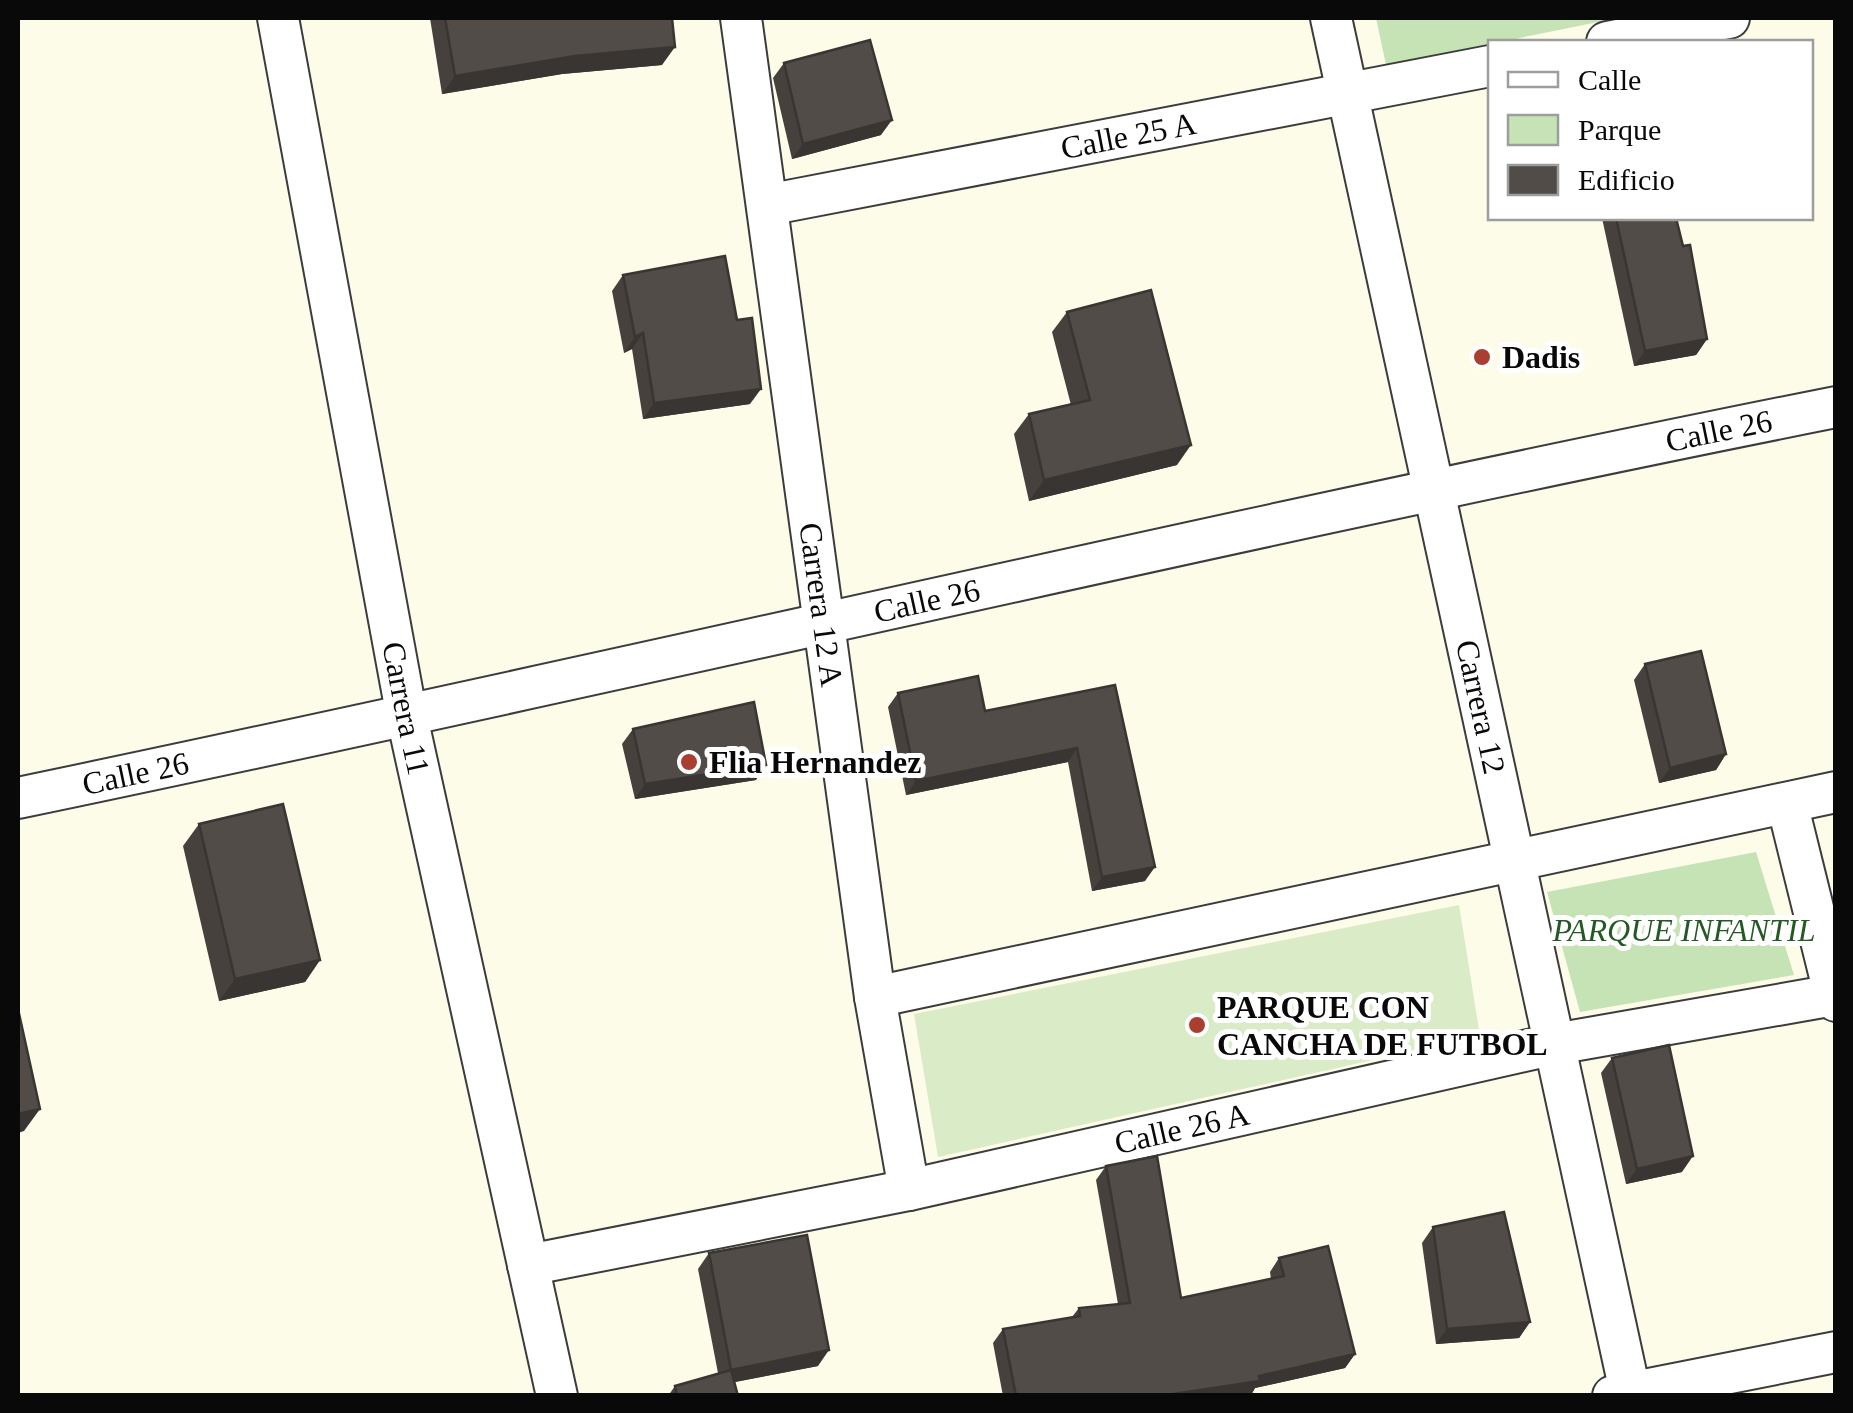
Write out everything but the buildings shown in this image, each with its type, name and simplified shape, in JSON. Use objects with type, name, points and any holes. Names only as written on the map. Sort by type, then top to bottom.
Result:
[{"type":"street","name":"Carrera 11","points":[[278,18],[407,717],[557,1396]]},
{"type":"street","name":"Carrera 12 A","points":[[742,18],[875,997],[909,1190]]},
{"type":"street","name":"Carrera 12","points":[[1331,18],[1554,1044],[1625,1394]]},
{"type":"street","points":[[1617,40],[1729,18]]},
{"type":"street","name":"Calle 25 A","points":[[767,205],[1488,66]]},
{"type":"street","name":"Calle 26","points":[[18,798],[826,626],[1434,487],[1836,407]]},
{"type":"street","points":[[875,997],[1836,792]]},
{"type":"street","points":[[1787,803],[1835,998]]},
{"type":"street","name":"Calle 26 A","points":[[528,1265],[909,1190],[1554,1044],[1835,998]]},
{"type":"street","points":[[1625,1394],[1836,1352]]},
{"type":"green space","points":[[1376,18],[1618,18],[1509,40],[1488,40],[1488,44],[1386,65]]},
{"type":"green space","name":"PARQUE INFANTIL","points":[[1756,852],[1794,975],[1580,1012],[1547,892]]},
{"type":"green space","name":"PARQUE CON CANCHA DE FUTBOL","points":[[1459,905],[1480,1036],[938,1157],[914,1014]]},
{"type":"place","name":"Dadis","points":[[1482,357]]},
{"type":"place","name":"Flia Hernandez","points":[[689,762]]},
{"type":"place","name":"PARQUE CON CANCHA DE FUTBOL","points":[[1197,1025]]}]
